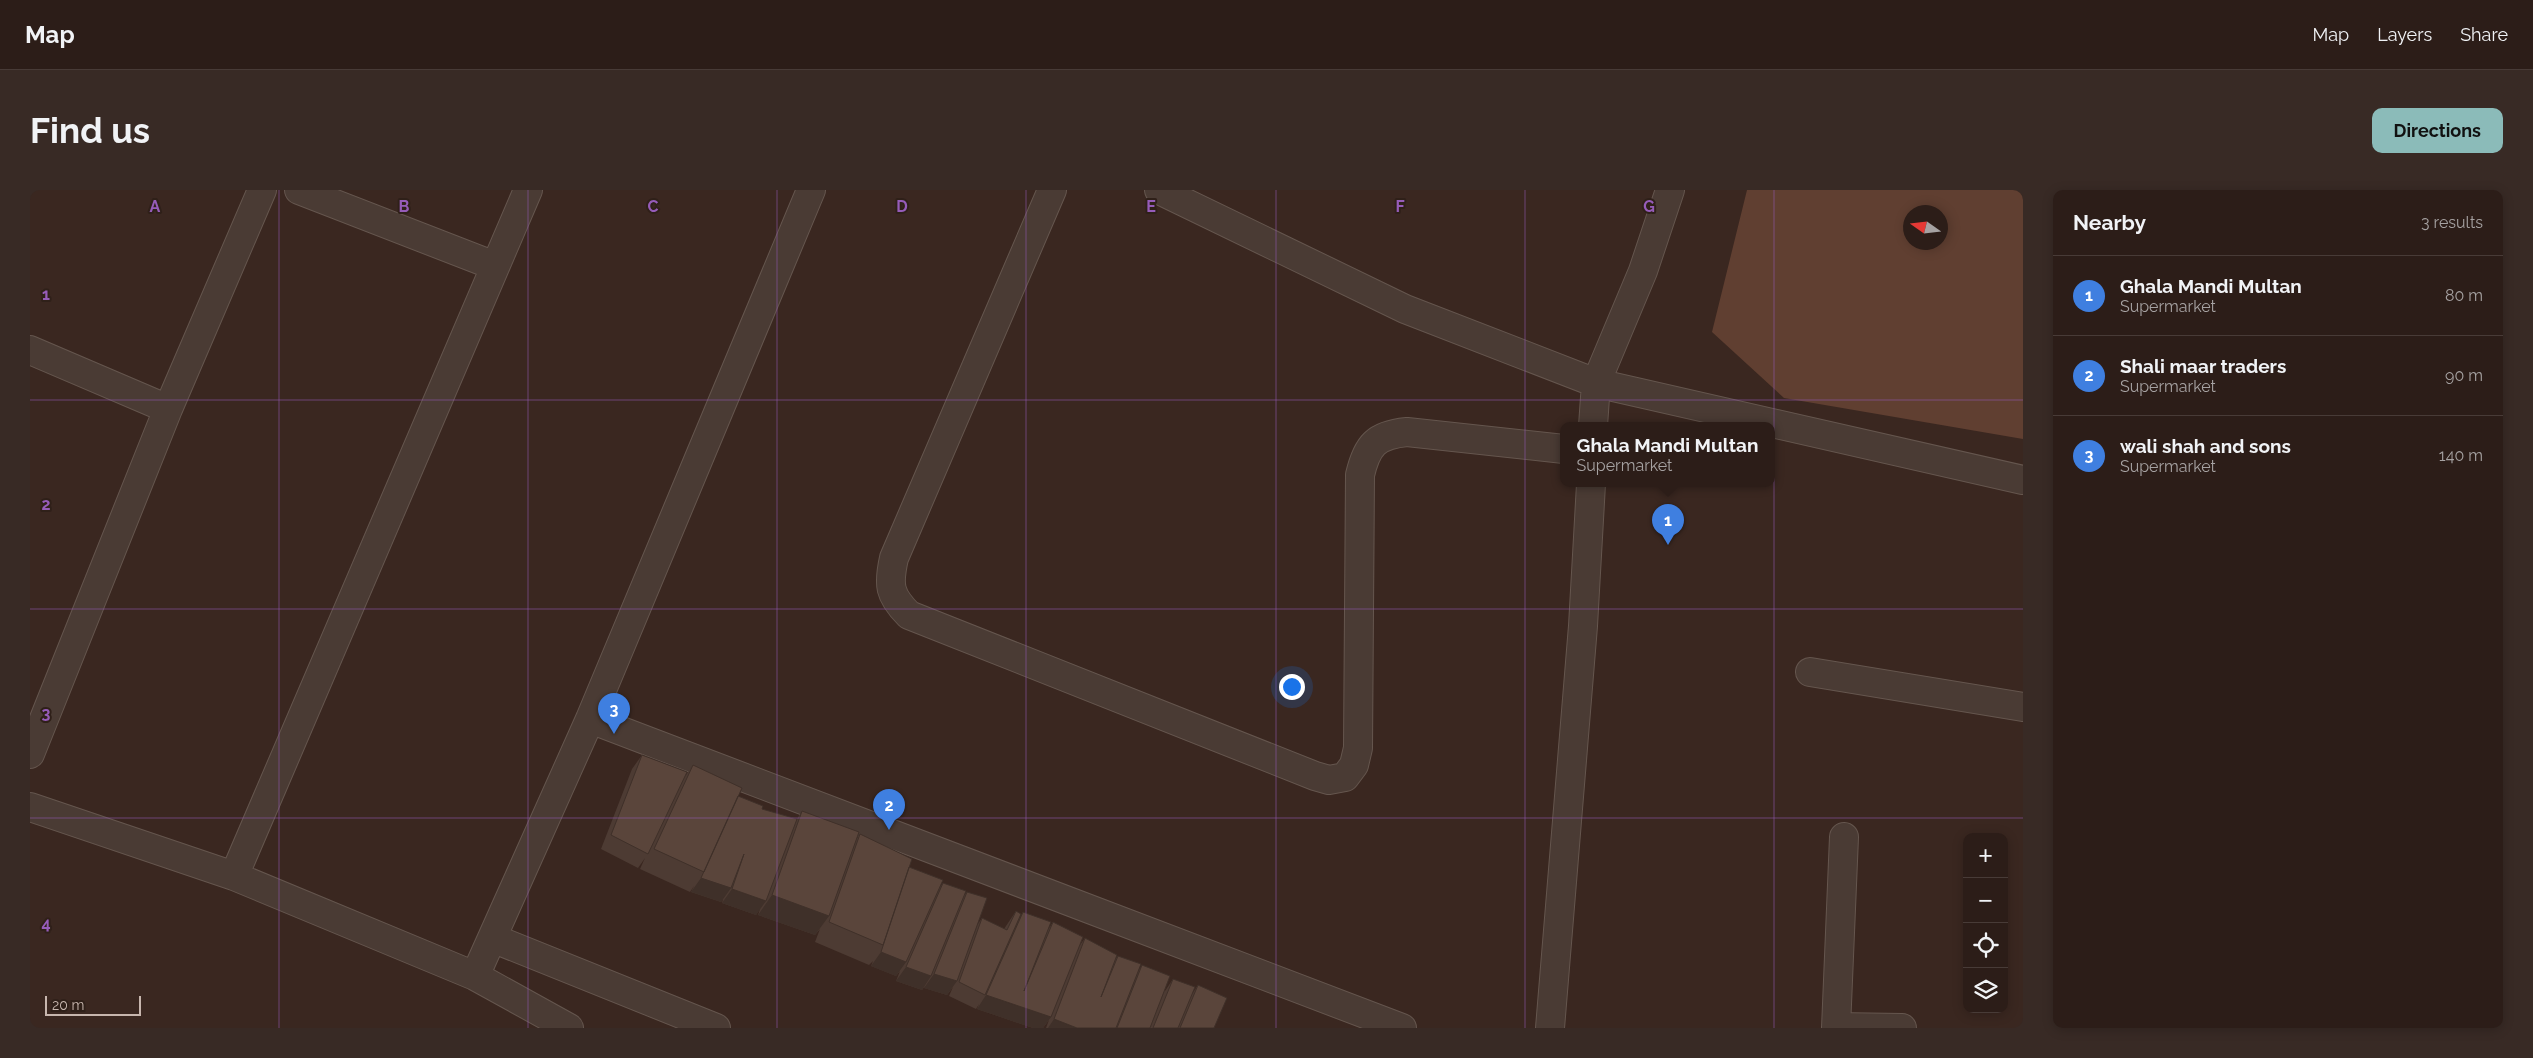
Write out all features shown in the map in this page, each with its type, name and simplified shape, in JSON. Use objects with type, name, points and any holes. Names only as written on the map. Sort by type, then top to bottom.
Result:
[{"type":"street","points":[[30,754],[168,409],[262,190]]},
{"type":"street","points":[[300,190],[495,266]]},
{"type":"street","points":[[234,876],[528,190]]},
{"type":"street","points":[[475,976],[590,719],[811,190]]},
{"type":"street","points":[[1052,190],[894,558],[890,576],[891,590],[897,603],[909,616],[1315,776],[1329,780],[1345,777],[1354,765],[1358,748],[1360,475],[1365,455],[1378,440],[1391,434],[1407,432],[1560,449]]},
{"type":"street","points":[[1159,190],[1404,309],[1596,383],[1768,422]]},
{"type":"street","points":[[1594,422],[1596,383],[1643,271],[1670,190]]},
{"type":"street","points":[[30,350],[168,409]]},
{"type":"street","points":[[1775,424],[2023,480]]},
{"type":"street","points":[[1550,1028],[1583,626],[1590,487]]},
{"type":"street","points":[[1810,672],[2023,707]]},
{"type":"street","points":[[590,719],[1402,1028]]},
{"type":"street","points":[[30,807],[234,876],[475,976],[569,1028]]},
{"type":"street","points":[[1844,837],[1836,1027],[1902,1028]]},
{"type":"street","points":[[492,938],[716,1028]]},
{"type":"shaded area","points":[[1747,190],[2023,190],[2023,439],[1784,398],[1712,332]]},
{"type":"building","points":[[642,755],[687,772],[648,854],[611,835]]},
{"type":"building","points":[[693,765],[742,788],[704,872],[654,849]]},
{"type":"building","points":[[738,796],[763,806],[762,809],[797,819],[766,901],[732,889],[744,854],[731,888],[701,878]]},
{"type":"building","points":[[802,811],[859,832],[829,916],[772,895]]},
{"type":"building","points":[[860,834],[912,859],[883,945],[829,922]]},
{"type":"building","points":[[909,867],[943,880],[906,962],[881,952]]},
{"type":"building","points":[[943,883],[966,891],[931,976],[906,967]]},
{"type":"building","points":[[967,892],[987,898],[957,981],[934,974]]},
{"type":"building","points":[[1016,911],[1021,914],[985,995],[959,982],[982,918],[1007,930]]},
{"type":"building","points":[[1023,912],[1051,922],[1024,991],[1053,922],[1083,937],[1051,1017],[986,995]]},
{"type":"building","points":[[1085,938],[1117,955],[1101,997],[1118,956],[1141,964],[1116,1028],[1077,1028],[1054,1019]]},
{"type":"building","points":[[1142,965],[1170,976],[1150,1028],[1117,1028]]},
{"type":"building","points":[[1173,979],[1195,987],[1178,1028],[1153,1028]]},
{"type":"building","points":[[1198,985],[1227,998],[1214,1028],[1180,1028]]},
{"type":"place","name":"Ghala Mandi Multan","points":[[1668,545]]},
{"type":"place","name":"wali shah and sons","points":[[614,734]]},
{"type":"place","name":"Shali maar traders","points":[[889,830]]}]
